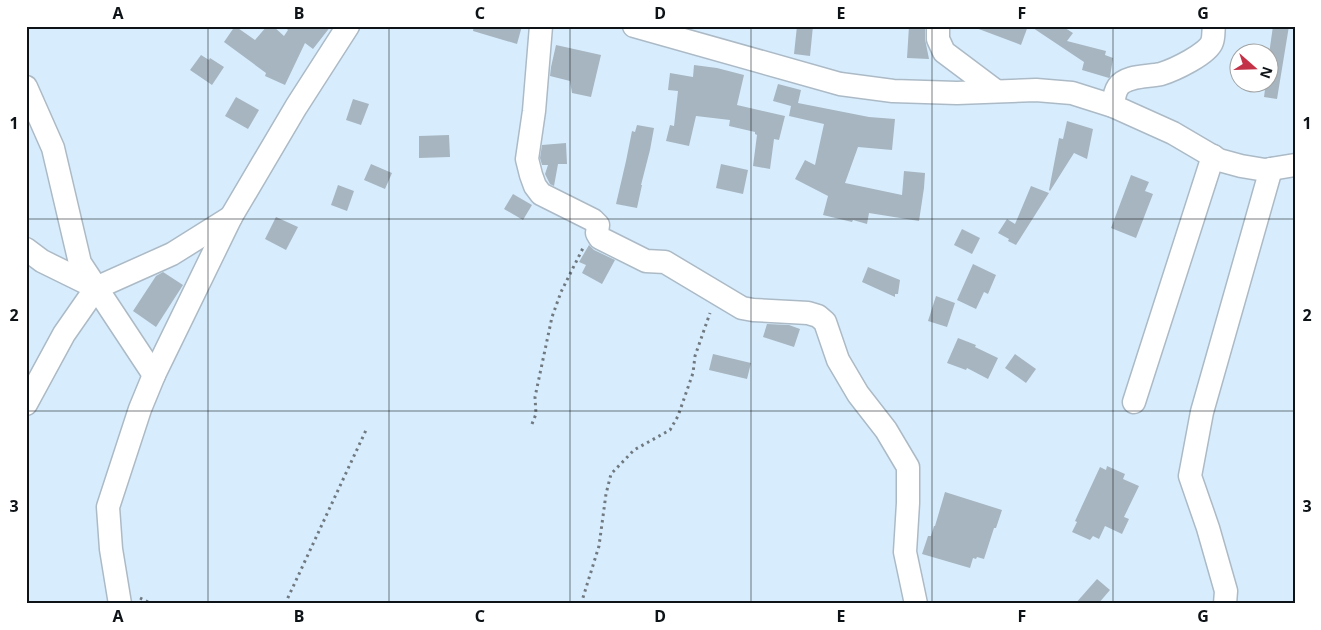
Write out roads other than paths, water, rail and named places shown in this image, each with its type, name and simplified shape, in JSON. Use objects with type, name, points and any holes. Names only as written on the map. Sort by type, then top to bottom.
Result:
[{"type":"street","points":[[120,604],[111,549],[108,507],[140,409],[154,374],[231,217],[296,107],[348,26]]},
{"type":"street","points":[[541,26],[534,111],[527,159],[535,186],[541,194],[593,220],[598,225],[597,233],[600,238],[646,260],[665,262],[742,308],[808,313],[818,316],[825,322],[838,360],[858,394],[886,430],[908,467],[905,552],[916,604]]},
{"type":"street","points":[[634,26],[674,32],[840,84],[893,91],[956,93],[1036,90],[1072,93],[1114,106],[1173,133],[1219,160],[1264,170],[1295,165]]},
{"type":"street","points":[[938,26],[938,39],[944,52],[996,92]]},
{"type":"street","points":[[1114,106],[1114,96],[1118,86],[1126,80],[1162,74],[1189,62],[1208,50],[1212,42],[1214,26]]},
{"type":"street","points":[[26,88],[53,148],[80,263],[154,374]]},
{"type":"street","points":[[1134,402],[1213,156]]},
{"type":"street","points":[[1225,604],[1226,591],[1208,528],[1190,476],[1202,412],[1272,169]]},
{"type":"street","points":[[26,404],[64,334],[96,288],[172,254],[231,217]]},
{"type":"street","points":[[26,250],[42,262],[96,288]]}]
